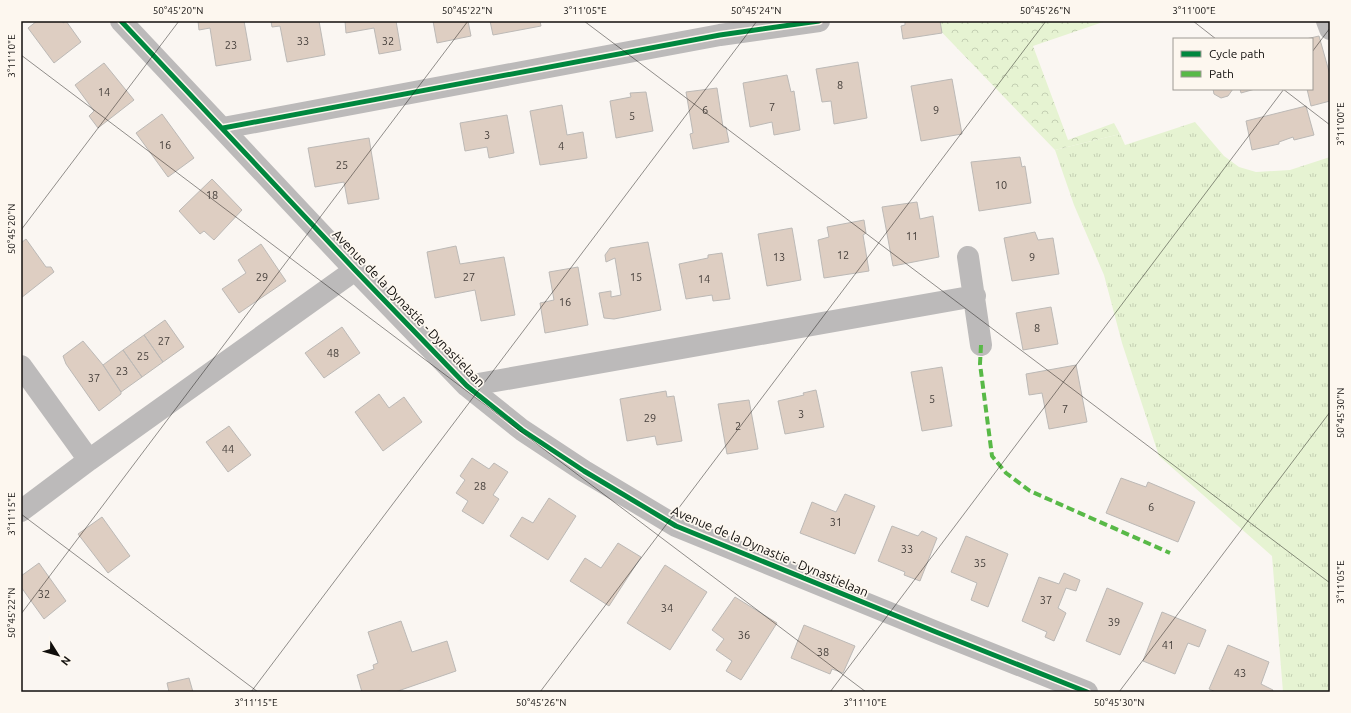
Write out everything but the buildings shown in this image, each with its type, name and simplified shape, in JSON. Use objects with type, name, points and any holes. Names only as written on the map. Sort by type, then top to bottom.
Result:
[{"type":"street","name":"Avenue de la Dynastie - Dynastielaan","points":[[121,21],[355,270],[467,386],[522,430],[584,471],[676,526],[1086,692]]},
{"type":"street","points":[[222,128],[719,28],[819,21]]},
{"type":"street","points":[[1327,21],[1330,30]]},
{"type":"street","points":[[968,257],[975,296],[981,346]]},
{"type":"street","points":[[21,512],[89,460],[355,270]]},
{"type":"street","points":[[467,386],[975,296]]},
{"type":"street","points":[[21,366],[89,460]]},
{"type":"green space","points":[[931,21],[1106,21],[1033,46],[1068,140],[1114,123],[1120,134],[1055,150]]},
{"type":"green space","points":[[1195,122],[1224,156],[1239,167],[1256,172],[1290,170],[1330,157],[1330,692],[1283,692],[1272,556],[1159,456],[1122,343],[1104,275],[1074,205],[1055,150],[1120,134],[1125,145]]},
{"type":"marked path","points":[[981,345],[980,364],[992,456],[1006,473],[1030,491],[1170,553]]},
{"type":"cycle path","points":[[121,21],[355,270],[467,386],[522,430],[584,471],[676,526],[1087,692]]},
{"type":"cycle path","points":[[223,128],[720,35],[819,21]]}]
